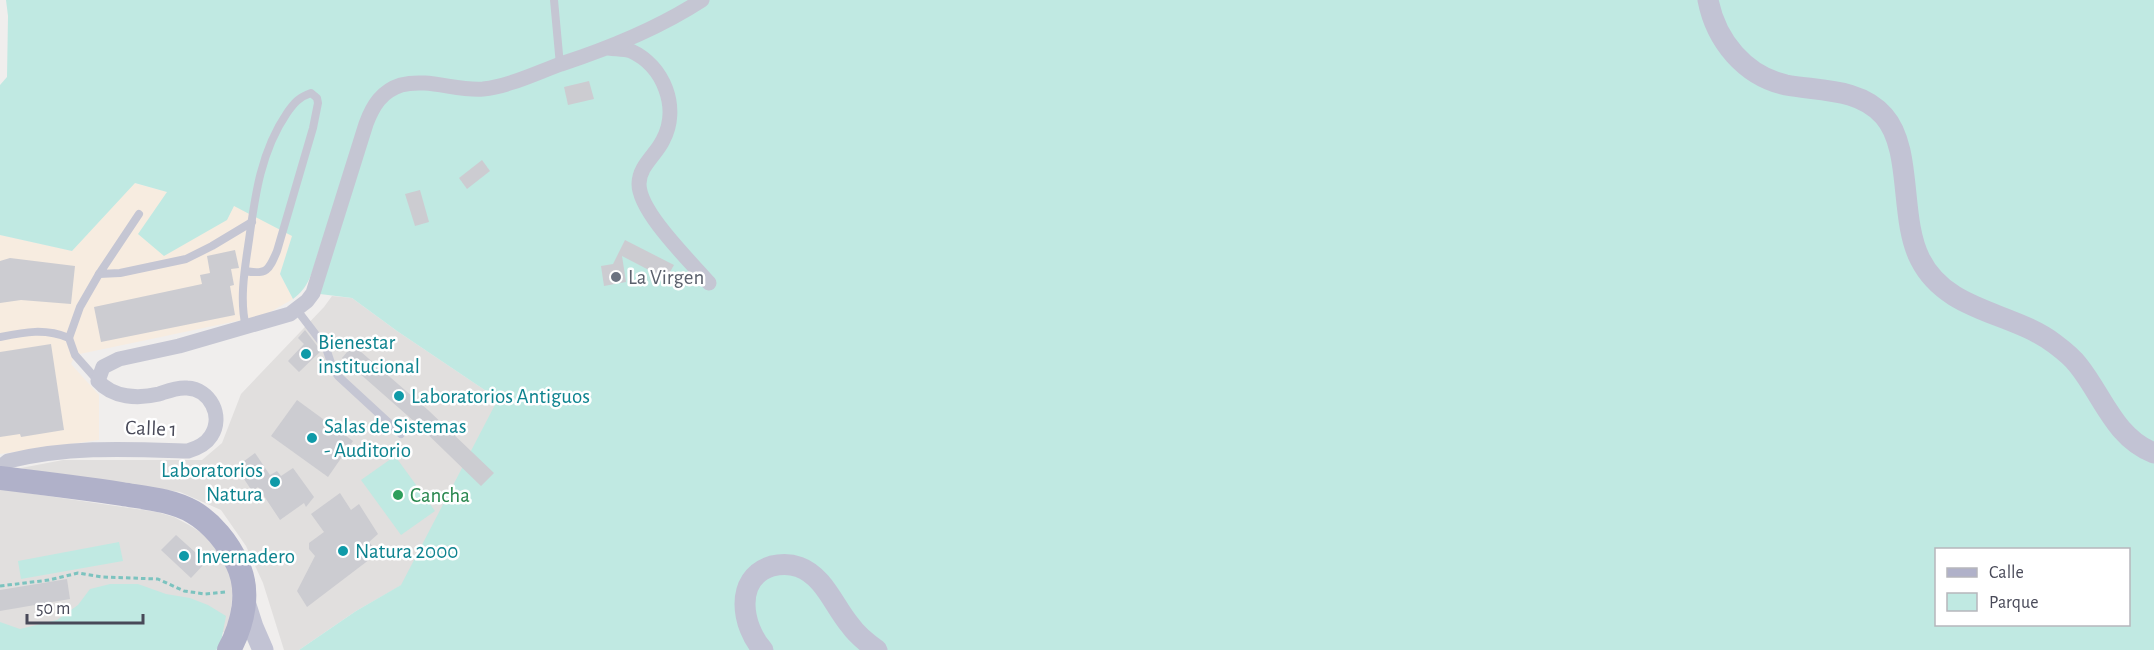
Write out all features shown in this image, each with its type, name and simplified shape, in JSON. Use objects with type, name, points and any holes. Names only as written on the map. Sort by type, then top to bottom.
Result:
[{"type":"main road","points":[[1708,0],[1710,12],[1726,45],[1751,69],[1767,79],[1786,85],[1845,94],[1873,106],[1884,116],[1894,133],[1902,162],[1913,244],[1926,271],[1957,298],[2033,330],[2064,351],[2079,366],[2118,427],[2138,445],[2154,453]]},
{"type":"main road","points":[[0,478],[164,501],[191,511],[213,528],[232,553],[243,574],[241,622],[229,650]]},
{"type":"main road","points":[[764,650],[750,632],[744,602],[746,590],[763,569],[780,565],[796,566],[812,574],[827,590],[850,626],[877,650]]},
{"type":"main road","points":[[244,593],[252,627],[263,650]]},
{"type":"main road","points":[[243,650],[257,650]]},
{"type":"street","points":[[98,381],[103,367],[119,359],[179,346],[297,310],[313,293],[358,144],[371,111],[382,95],[403,85],[416,83],[472,89],[492,88],[608,48],[659,24],[702,0]]},
{"type":"street","points":[[608,48],[630,51],[652,66],[663,81],[670,98],[669,127],[663,141],[645,165],[639,182],[642,199],[649,214],[709,283]]},
{"type":"street","name":"Calle 1","points":[[0,467],[16,459],[73,450],[101,448],[188,451],[204,445],[214,432],[217,422],[216,411],[207,396],[198,390],[183,388],[151,396],[132,396],[114,393],[98,381]]},
{"type":"lane","points":[[554,0],[561,65]]},
{"type":"lane","points":[[245,271],[268,269],[277,251],[314,128],[318,104],[317,98],[311,93],[302,96],[279,125],[260,173],[245,271],[244,319],[246,327]]},
{"type":"lane","points":[[98,381],[75,355],[69,338],[80,307],[139,214]]},
{"type":"lane","points":[[99,274],[120,273],[186,259],[252,222]]},
{"type":"lane","points":[[297,310],[326,348],[333,369],[338,376],[401,434]]},
{"type":"lane","points":[[0,337],[28,331],[48,331],[69,338]]},
{"type":"path","points":[[0,586],[49,580],[78,573],[102,577],[158,579],[184,591],[205,594],[233,591],[244,593]]},
{"type":"shaded area","points":[[335,106],[280,274],[293,299],[265,315],[75,355],[71,364],[99,395],[99,440],[0,454],[0,235],[72,251],[134,183],[167,192],[237,197]]},
{"type":"shaded area","points":[[332,296],[352,298],[522,415],[437,565],[356,611],[299,650],[284,650],[263,583],[246,546],[221,510],[180,492],[59,477],[21,468],[63,460],[202,460],[222,443],[241,394]]},
{"type":"shaded area","points":[[0,489],[157,512],[174,517],[210,538],[231,565],[233,591],[228,632],[0,650]]},
{"type":"green space","points":[[6,0],[2154,0],[2154,650],[299,650],[356,611],[401,585],[498,399],[352,298],[320,294],[319,250],[307,283],[293,299],[280,274],[292,236],[234,206],[227,220],[164,256],[138,234],[167,192],[135,183],[72,251],[0,235],[0,85],[7,77]]},
{"type":"green space","name":"Cancha","points":[[395,456],[435,511],[401,535],[361,480]]},
{"type":"green space","points":[[119,542],[123,561],[21,579],[18,561]]},
{"type":"green space","points":[[110,584],[138,584],[208,605],[226,616],[220,647],[216,650],[0,650],[0,622],[20,629],[57,620],[78,605],[90,589]]},
{"type":"building","points":[[589,81],[594,99],[568,105],[564,87]]},
{"type":"building","points":[[482,160],[490,171],[467,189],[459,178]]},
{"type":"building","points":[[420,190],[429,222],[415,226],[405,194]]},
{"type":"building","points":[[625,240],[674,265],[666,279],[622,256],[626,282],[604,286],[601,266],[613,264]]},
{"type":"building","points":[[235,250],[239,268],[231,269],[234,285],[230,286],[235,315],[101,342],[94,307],[202,284],[200,275],[210,273],[207,256]]},
{"type":"building","points":[[10,258],[75,266],[71,304],[21,300],[0,303],[0,261]]},
{"type":"building","name":"Bienestar institucional","points":[[305,330],[321,351],[299,372],[288,361],[304,344],[298,338]]},
{"type":"building","points":[[51,344],[64,430],[21,437],[20,434],[0,437],[0,352]]},
{"type":"building","points":[[353,345],[428,410],[494,473],[481,486],[416,423],[342,358]]},
{"type":"building","name":"Salas de Sistemas - Auditorio","points":[[297,400],[353,441],[328,477],[271,436]]},
{"type":"building","name":"Laboratorios Natura","points":[[255,453],[270,475],[277,471],[281,476],[293,468],[314,497],[306,507],[304,503],[280,520],[258,487],[252,491],[236,467]]},
{"type":"building","name":"Natura 2000","points":[[340,493],[351,510],[359,504],[378,534],[369,542],[378,553],[307,607],[297,591],[315,556],[309,549],[309,543],[324,532],[311,514]]},
{"type":"building","name":"Invernadero","points":[[176,535],[206,562],[191,578],[161,550]]},
{"type":"building","points":[[67,579],[70,599],[0,611],[0,590]]},
{"type":"place","name":"La Virgen","points":[[616,277]]},
{"type":"place","name":"Bienestar institucional","points":[[306,354]]},
{"type":"place","name":"Laboratorios Antiguos","points":[[399,396]]},
{"type":"place","name":"Salas de Sistemas - Auditorio","points":[[312,438]]},
{"type":"place","name":"Laboratorios Natura","points":[[275,482]]},
{"type":"place","name":"Cancha","points":[[398,495]]},
{"type":"place","name":"Natura 2000","points":[[343,551]]},
{"type":"place","name":"Invernadero","points":[[184,556]]}]
